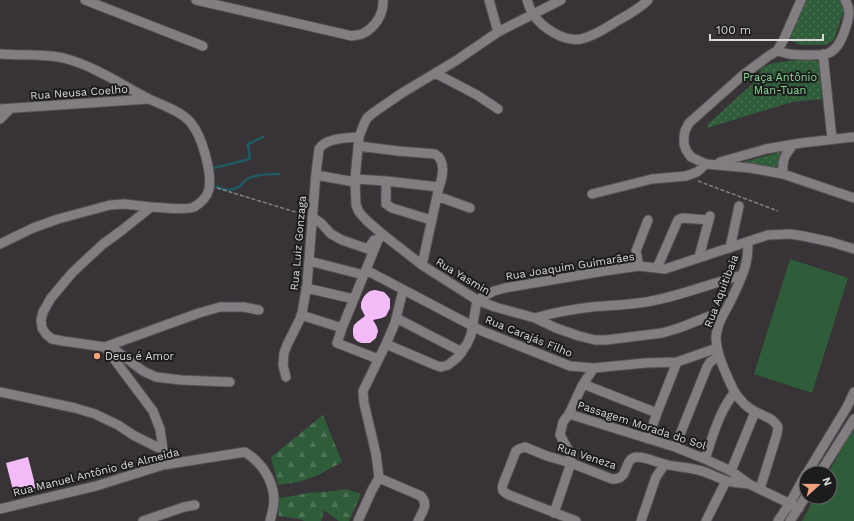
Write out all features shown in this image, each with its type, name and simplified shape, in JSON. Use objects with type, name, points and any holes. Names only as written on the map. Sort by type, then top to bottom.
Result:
[{"type":"street","points":[[85,0],[203,46]]},
{"type":"street","points":[[196,0],[352,36],[361,34],[371,28],[378,19],[384,7],[383,0]]},
{"type":"street","points":[[489,0],[498,32]]},
{"type":"street","points":[[527,0],[532,14],[548,28],[563,37],[571,39],[581,39],[593,34],[632,13],[648,0]]},
{"type":"street","points":[[422,265],[380,236],[359,212],[356,204],[355,180],[359,142],[367,118],[373,112],[402,92],[457,60],[498,32],[561,0]]},
{"type":"street","points":[[777,52],[801,0]]},
{"type":"street","points":[[845,0],[849,10],[849,18],[840,42],[835,48],[829,53],[823,54],[790,54],[777,52],[770,55],[743,75],[690,123],[685,131],[684,144],[691,157],[716,164],[783,174],[854,198]]},
{"type":"street","points":[[0,54],[46,56],[66,59],[94,70],[181,114],[191,122],[198,134],[202,144],[210,178],[209,191],[202,202],[192,208],[183,209],[124,204],[110,205],[58,218],[0,244]]},
{"type":"street","points":[[823,54],[832,139]]},
{"type":"street","points":[[435,73],[477,95],[498,109]]},
{"type":"street","name":"Rua Neusa Coelho","points":[[0,109],[149,99]]},
{"type":"street","points":[[0,119],[10,109]]},
{"type":"street","points":[[592,194],[652,179],[686,176],[716,164],[766,149],[854,137]]},
{"type":"street","name":"Rua Luiz Gonzaga","points":[[286,377],[284,353],[301,315],[306,288],[318,153],[321,145],[329,141],[359,142]]},
{"type":"street","name":"Rua Yasmin","points":[[359,142],[385,150],[435,154],[439,156],[442,165],[442,180],[439,186],[422,265],[477,300],[495,307],[535,318],[556,328],[595,340],[662,333],[707,317],[723,314]]},
{"type":"street","points":[[783,174],[782,165],[785,155],[793,145]]},
{"type":"street","points":[[316,174],[355,180],[386,180],[439,186]]},
{"type":"street","points":[[386,180],[386,204],[392,208],[431,220]]},
{"type":"street","points":[[437,196],[470,208]]},
{"type":"street","points":[[730,248],[739,206]]},
{"type":"street","points":[[151,207],[103,244],[72,273],[51,298],[43,312],[41,320],[42,328],[52,339],[105,347],[118,352],[143,371],[156,377],[181,380],[230,382]]},
{"type":"street","points":[[312,217],[321,223],[331,234],[342,240],[368,249],[376,237],[380,236]]},
{"type":"street","points":[[657,268],[678,220],[682,218],[709,218],[699,258]]},
{"type":"street","points":[[639,266],[636,251],[648,220]]},
{"type":"street","name":"Rua Joaquim Guimarães","points":[[477,300],[494,291],[505,288],[604,271],[639,266],[665,269],[768,235],[790,234],[831,242],[854,249]]},
{"type":"street","points":[[378,359],[337,343],[380,236]]},
{"type":"street","name":"Rua Aquitibaia","points":[[748,242],[746,263],[742,275],[717,328],[716,339],[718,352],[735,392],[741,401],[755,412],[773,421],[778,427],[760,489]]},
{"type":"street","name":"Rua Carajás Filho","points":[[309,261],[365,273],[403,290],[482,331],[570,366],[594,368],[645,363],[676,362],[718,352]]},
{"type":"street","points":[[535,318],[572,310],[656,300],[742,275]]},
{"type":"street","points":[[306,288],[354,299]]},
{"type":"street","points":[[358,521],[379,478],[376,454],[364,403],[363,391],[386,344],[396,318],[403,290]]},
{"type":"street","points":[[386,344],[435,365],[444,367],[452,363],[458,357],[467,344],[471,335],[477,300]]},
{"type":"street","points":[[105,347],[220,307],[243,307],[259,310]]},
{"type":"street","points":[[301,315],[342,328]]},
{"type":"street","points":[[396,318],[462,352]]},
{"type":"street","points":[[105,347],[152,411],[160,429],[163,450],[163,465]]},
{"type":"street","points":[[675,447],[707,367],[718,352]]},
{"type":"street","points":[[648,439],[676,362]]},
{"type":"street","points":[[576,521],[554,512],[571,463],[570,453],[560,435],[563,422],[569,414],[583,384],[594,368]]},
{"type":"street","points":[[583,384],[657,413]]},
{"type":"street","points":[[0,392],[75,408],[95,414],[163,450]]},
{"type":"street","points":[[705,459],[723,411],[735,392]]},
{"type":"street","points":[[811,465],[854,395]]},
{"type":"street","points":[[731,470],[755,412]]},
{"type":"street","name":"Passagem Morada do Sol","points":[[569,414],[675,447],[705,459],[731,470],[749,484],[799,508]]},
{"type":"street","points":[[825,465],[854,419]]},
{"type":"street","points":[[828,437],[839,444]]},
{"type":"street","name":"Rua Veneza","points":[[554,512],[504,493],[502,488],[503,484],[516,451],[519,449],[525,447],[612,479],[618,479],[624,474],[629,460],[632,458],[638,457],[665,464]]},
{"type":"street","name":"Rua Manuel Antônio de Almeida","points":[[0,509],[96,486],[163,465],[245,452],[262,468],[273,489],[274,500],[270,521]]},
{"type":"street","points":[[641,521],[656,477],[665,464]]},
{"type":"street","name":"Passagem Morada do Sol","points":[[665,464],[698,470],[726,481],[749,484]]},
{"type":"street","points":[[379,478],[421,496],[425,504],[418,521]]},
{"type":"street","points":[[706,521],[726,481]]},
{"type":"street","points":[[778,521],[798,488]]},
{"type":"street","points":[[144,521],[184,507],[196,505]]},
{"type":"street","points":[[790,521],[801,505]]},
{"type":"path","points":[[686,176],[778,211]]},
{"type":"path","points":[[209,186],[312,217]]},
{"type":"green space","points":[[805,0],[840,0],[844,10],[834,40],[826,45],[800,45],[792,41],[790,34]]},
{"type":"green space","name":"Praça Antônio Man-Tuan","points":[[804,59],[819,61],[822,99],[792,102],[707,128],[708,124],[761,76],[760,68],[774,63]]},
{"type":"green space","points":[[780,152],[777,168],[740,163]]},
{"type":"green space","points":[[790,259],[848,278],[812,393],[754,374]]},
{"type":"green space","points":[[323,415],[342,462],[318,475],[299,482],[278,485],[271,457]]},
{"type":"green space","points":[[854,427],[854,521],[802,521],[811,505],[838,505],[838,465],[833,465]]},
{"type":"green space","points":[[346,489],[361,494],[349,521],[339,521],[324,510],[321,521],[304,521],[279,516],[276,499],[308,493]]},
{"type":"building","points":[[375,290],[384,292],[387,295],[390,299],[390,308],[386,316],[373,320],[378,331],[376,338],[370,343],[361,343],[354,338],[354,325],[365,316],[361,308],[363,298],[370,291]]},
{"type":"building","points":[[28,457],[36,488],[14,494],[6,463]]},
{"type":"waterway","points":[[214,168],[250,159],[248,144],[263,137]]},
{"type":"waterway","points":[[214,186],[231,190],[238,187],[246,179],[251,177],[279,174]]},
{"type":"place","name":"Deus é Amor","points":[[97,356]]}]
